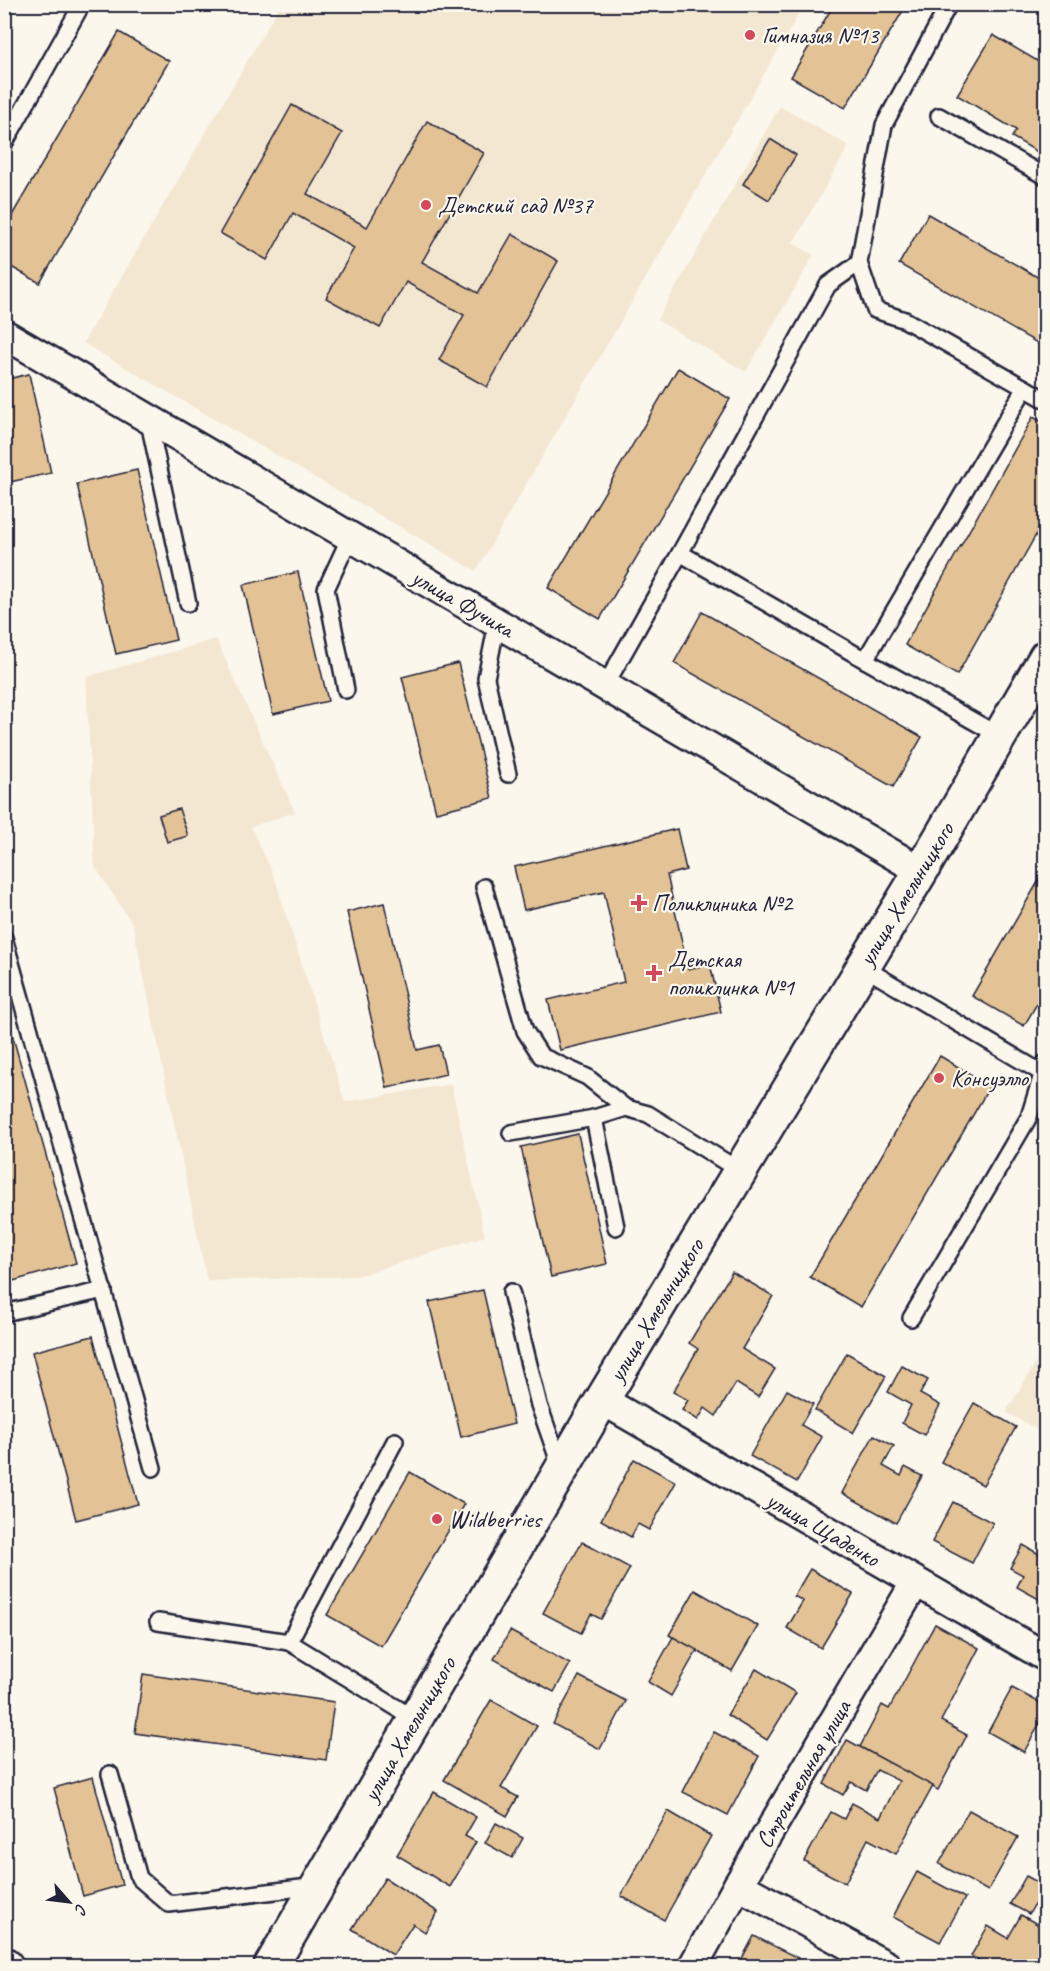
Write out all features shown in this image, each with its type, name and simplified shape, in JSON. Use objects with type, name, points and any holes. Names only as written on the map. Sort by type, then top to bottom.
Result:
[{"type":"street","name":"улица Фучика","points":[[4,334],[921,871]]},
{"type":"street","name":"улица Хмельницкого","points":[[271,1966],[602,1400],[921,871],[1046,657]]},
{"type":"street","name":"улица Щаденко","points":[[602,1400],[1046,1657]]},
{"type":"street","name":"Строительная улица","points":[[693,1966],[915,1583]]},
{"type":"street","points":[[738,1885],[886,1966]]},
{"type":"lane","points":[[4,144],[82,4]]},
{"type":"lane","points":[[949,4],[885,125],[859,263],[875,310],[905,320],[1046,400]]},
{"type":"lane","points":[[939,116],[1046,177]]},
{"type":"lane","points":[[605,686],[828,285],[859,263]]},
{"type":"lane","points":[[865,660],[1025,388]]},
{"type":"lane","points":[[148,418],[188,603]]},
{"type":"lane","points":[[346,690],[326,589],[350,537]]},
{"type":"lane","points":[[680,553],[1000,736]]},
{"type":"lane","points":[[497,623],[486,678],[508,774]]},
{"type":"lane","points":[[484,887],[525,1031],[541,1056],[587,1077],[626,1108],[648,1114],[740,1171]]},
{"type":"lane","points":[[4,938],[153,1468]]},
{"type":"lane","points":[[863,967],[1044,1068],[1029,1117],[911,1318]]},
{"type":"lane","points":[[511,1134],[594,1118],[626,1108]]},
{"type":"lane","points":[[594,1118],[616,1227]]},
{"type":"lane","points":[[4,1313],[104,1290]]},
{"type":"lane","points":[[511,1292],[539,1405],[561,1470]]},
{"type":"lane","points":[[289,1642],[395,1441]]},
{"type":"lane","points":[[158,1622],[289,1642],[415,1719]]},
{"type":"lane","points":[[110,1774],[139,1878],[169,1904],[318,1886]]},
{"type":"shaded area","name":"Детский сад №37","points":[[280,5],[804,5],[476,571],[83,343]]},
{"type":"shaded area","points":[[780,106],[849,146],[793,243],[814,255],[746,372],[657,320]]},
{"type":"shaded area","points":[[216,639],[295,812],[251,827],[274,876],[345,1102],[451,1084],[485,1236],[357,1276],[207,1281],[133,925],[95,867],[86,677]]},
{"type":"shaded area","points":[[1045,1347],[1045,1434],[1006,1412]]},
{"type":"building","points":[[834,4],[907,4],[845,108],[791,77]]},
{"type":"building","points":[[119,32],[169,61],[40,283],[4,263],[4,229]]},
{"type":"building","points":[[993,35],[1046,66],[1046,157],[1012,137],[1016,130],[957,95]]},
{"type":"building","points":[[292,105],[342,133],[307,194],[367,227],[427,121],[484,153],[422,262],[478,293],[512,234],[558,261],[487,387],[439,360],[464,315],[406,282],[380,328],[326,298],[354,248],[293,213],[267,260],[220,233]]},
{"type":"building","points":[[770,139],[796,155],[769,200],[743,184]]},
{"type":"building","points":[[928,214],[1046,282],[1046,348],[899,264]]},
{"type":"building","points":[[9,368],[12,378],[29,374],[51,473],[5,483],[4,369]]},
{"type":"building","points":[[678,368],[730,399],[600,619],[548,588]]},
{"type":"building","points":[[1033,417],[1046,424],[1046,517],[957,675],[905,645]]},
{"type":"building","points":[[137,470],[176,640],[116,654],[77,484]]},
{"type":"building","points":[[298,572],[328,701],[273,714],[243,585]]},
{"type":"building","points":[[702,612],[922,737],[893,787],[674,663]]},
{"type":"building","points":[[458,663],[492,798],[436,812],[402,677]]},
{"type":"building","points":[[179,809],[188,836],[167,842],[159,815]]},
{"type":"building","points":[[677,829],[686,870],[667,875],[688,969],[710,964],[721,1012],[560,1050],[548,1000],[624,982],[604,892],[524,910],[514,867]]},
{"type":"building","points":[[1046,868],[1046,988],[1024,1026],[972,996]]},
{"type":"building","points":[[384,903],[417,1050],[439,1045],[446,1074],[387,1088],[347,912]]},
{"type":"building","points":[[4,1005],[76,1263],[13,1281],[4,1250]]},
{"type":"building","points":[[940,1056],[990,1086],[861,1307],[810,1277]]},
{"type":"building","points":[[578,1134],[607,1264],[551,1277],[521,1147]]},
{"type":"building","points":[[732,1272],[773,1296],[742,1349],[775,1369],[758,1397],[736,1383],[716,1416],[705,1408],[698,1420],[682,1410],[688,1400],[673,1392],[698,1349],[689,1343]]},
{"type":"building","points":[[483,1290],[514,1424],[461,1437],[429,1302]]},
{"type":"building","points":[[93,1336],[138,1504],[76,1520],[32,1352]]},
{"type":"building","points":[[847,1353],[886,1376],[853,1433],[815,1410]]},
{"type":"building","points":[[902,1366],[928,1380],[920,1394],[940,1405],[924,1435],[902,1423],[911,1405],[888,1392]]},
{"type":"building","points":[[787,1390],[813,1404],[801,1425],[822,1437],[797,1482],[750,1456]]},
{"type":"building","points":[[974,1403],[1016,1427],[983,1485],[941,1462]]},
{"type":"building","points":[[874,1435],[894,1446],[883,1466],[901,1476],[905,1467],[922,1476],[896,1523],[842,1493]]},
{"type":"building","points":[[634,1459],[676,1482],[649,1530],[638,1524],[631,1537],[601,1520]]},
{"type":"building","points":[[410,1472],[464,1504],[381,1646],[327,1615]]},
{"type":"building","points":[[953,1502],[993,1523],[972,1563],[932,1542]]},
{"type":"building","points":[[582,1542],[630,1568],[601,1619],[591,1614],[581,1633],[543,1613]]},
{"type":"building","points":[[1023,1545],[1046,1558],[1046,1603],[1017,1587],[1023,1575],[1010,1568]]},
{"type":"building","points":[[810,1569],[853,1594],[821,1648],[787,1628],[803,1601],[794,1596]]},
{"type":"building","points":[[695,1590],[758,1626],[732,1671],[669,1635]]},
{"type":"building","points":[[935,1624],[979,1648],[941,1721],[967,1735],[938,1790],[860,1747],[882,1705],[889,1709]]},
{"type":"building","points":[[510,1631],[570,1664],[554,1692],[494,1659]]},
{"type":"building","points":[[673,1637],[697,1650],[671,1696],[648,1682]]},
{"type":"building","points":[[756,1669],[796,1693],[767,1740],[727,1715]]},
{"type":"building","points":[[143,1674],[334,1702],[326,1760],[135,1733]]},
{"type":"building","points":[[579,1676],[626,1701],[600,1749],[553,1724]]},
{"type":"building","points":[[1012,1688],[1046,1706],[1046,1712],[1024,1752],[988,1732]]},
{"type":"building","points":[[491,1700],[537,1726],[501,1788],[518,1797],[507,1816],[444,1780]]},
{"type":"building","points":[[714,1732],[759,1756],[728,1815],[683,1792]]},
{"type":"building","points":[[847,1740],[933,1786],[896,1854],[868,1839],[845,1883],[804,1861],[831,1812],[844,1819],[852,1803],[880,1818],[899,1781],[877,1770],[866,1790],[851,1782],[843,1795],[824,1784]]},
{"type":"building","points":[[93,1777],[122,1885],[83,1896],[54,1788]]},
{"type":"building","points":[[434,1792],[476,1817],[465,1836],[476,1842],[450,1887],[397,1855]]},
{"type":"building","points":[[969,1810],[1018,1837],[988,1891],[939,1864]]},
{"type":"building","points":[[668,1811],[711,1836],[664,1920],[621,1896]]},
{"type":"building","points":[[496,1823],[523,1838],[512,1858],[485,1843]]},
{"type":"building","points":[[917,1872],[965,1898],[940,1942],[893,1917]]},
{"type":"building","points":[[1026,1876],[1045,1886],[1029,1914],[1010,1904]]},
{"type":"building","points":[[385,1878],[438,1912],[425,1932],[413,1924],[393,1955],[352,1929]]},
{"type":"building","points":[[1021,1915],[1046,1929],[1046,1951],[1037,1966],[990,1966],[971,1956],[988,1926],[1008,1938]]},
{"type":"building","points":[[754,1936],[798,1958],[794,1966],[738,1966]]},
{"type":"place","name":"Гимназия №13","points":[[750,35]]},
{"type":"place","name":"Детский сад №37","points":[[426,205]]},
{"type":"place","name":"Поликлиника №2","points":[[639,903]]},
{"type":"place","name":"Детская поликлинка №1","points":[[654,973]]},
{"type":"place","name":"Консуэлло","points":[[939,1078]]},
{"type":"place","name":"Wildberries","points":[[437,1519]]}]
